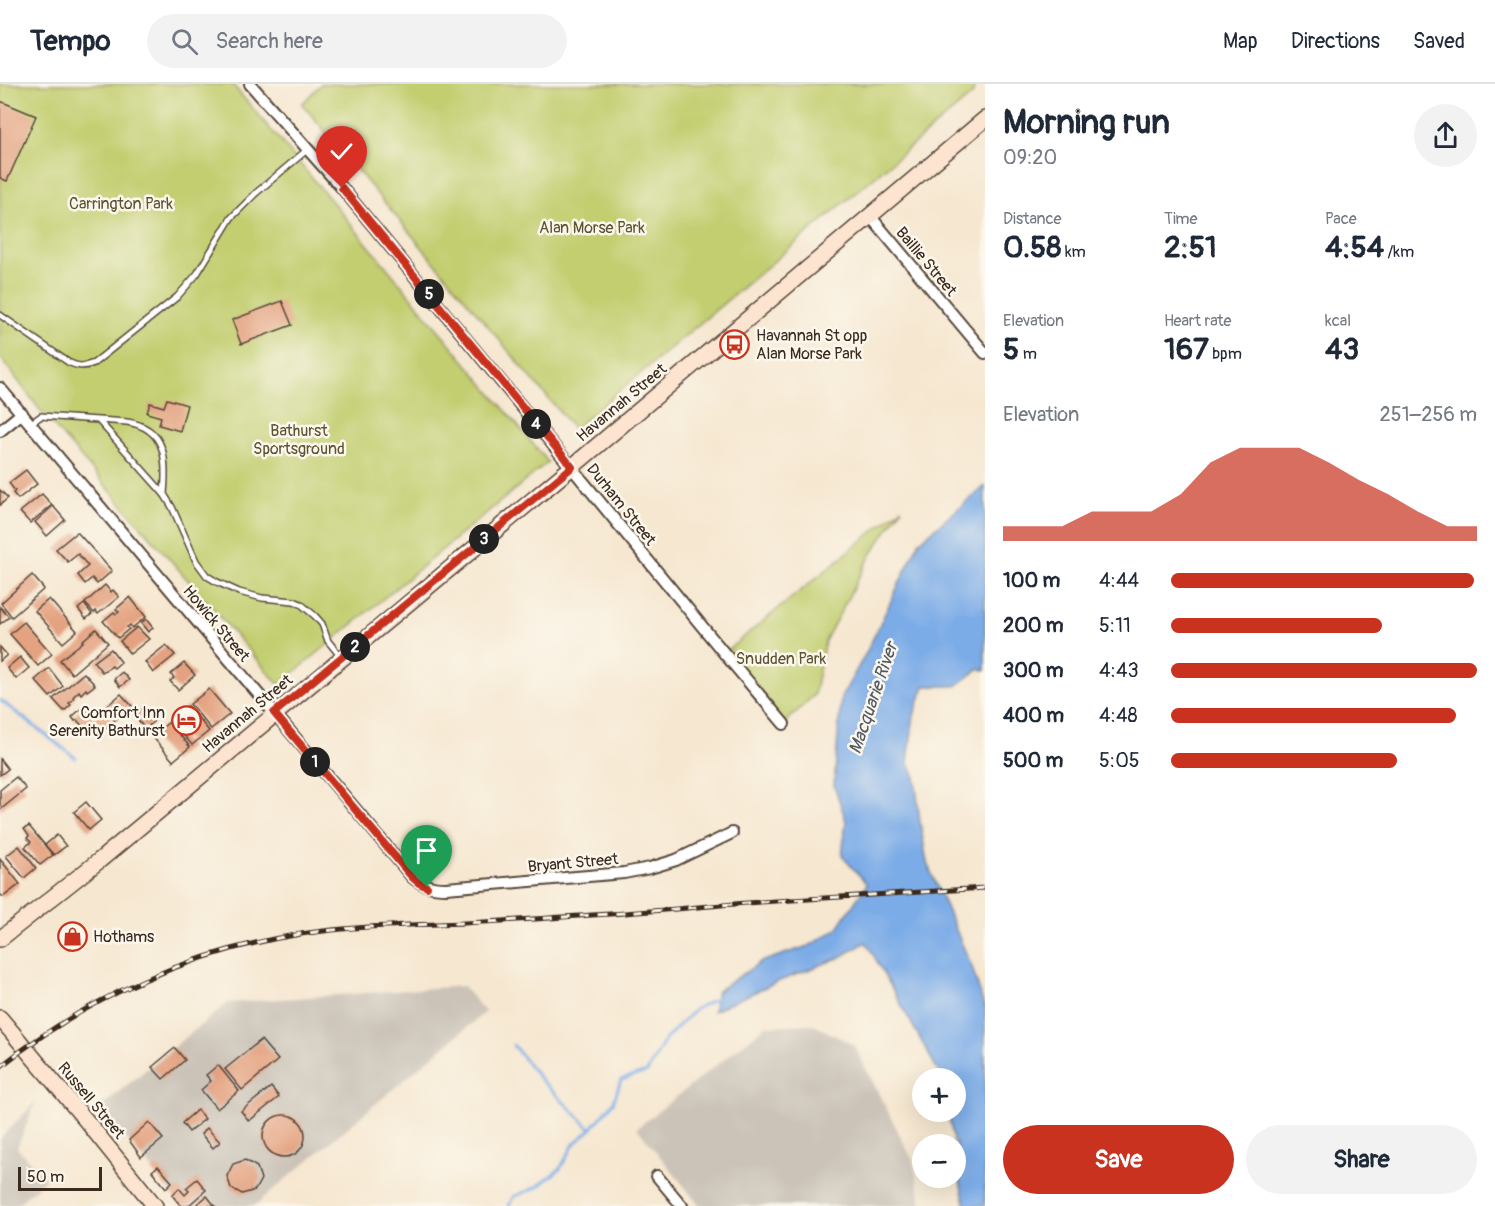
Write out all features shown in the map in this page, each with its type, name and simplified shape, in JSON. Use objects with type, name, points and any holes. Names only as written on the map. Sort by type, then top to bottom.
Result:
[{"type":"street","name":"Durham Street","points":[[250,84],[342,188],[784,724]]},
{"type":"street","name":"Havannah Street","points":[[0,939],[100,860],[985,119]]},
{"type":"street","name":"Baillie Street","points":[[870,216],[985,353]]},
{"type":"street","name":"Howick Street","points":[[0,388],[412,877]]},
{"type":"street","points":[[0,431],[22,414]]},
{"type":"street","name":"Bryant Street","points":[[412,877],[427,887],[446,888],[624,873],[676,860],[732,833]]},
{"type":"street","name":"Russell Street","points":[[0,1018],[155,1206]]},
{"type":"street","points":[[657,1176],[682,1206]]},
{"type":"lane","points":[[0,315],[68,362],[79,366],[94,363],[177,297],[197,274],[231,218],[256,193],[308,149]]},
{"type":"lane","points":[[30,424],[41,416],[137,423],[147,428],[161,444],[166,464],[164,494]]},
{"type":"lane","points":[[99,421],[164,494],[200,567],[207,576],[239,592],[301,604],[322,624],[328,641],[341,658]]},
{"type":"shaded area","points":[[463,986],[485,1012],[254,1206],[183,1206],[100,1107],[228,1003]]},
{"type":"shaded area","points":[[812,1024],[854,1045],[912,1159],[912,1188],[918,1188],[922,1206],[700,1206],[637,1128],[766,1026]]},
{"type":"shaded area","points":[[36,1101],[17,1148],[46,1179],[15,1206],[0,1206],[0,1139]]},
{"type":"green space","name":"Bathurst Sportsground","points":[[0,84],[232,84],[548,462],[279,685],[40,410],[0,357]]},
{"type":"green space","name":"Alan Morse Park","points":[[321,84],[974,84],[973,94],[574,429],[302,104]]},
{"type":"green space","name":"Snudden Park","points":[[902,508],[872,553],[825,641],[814,695],[784,724],[724,653]]},
{"type":"water","name":"Macquarie River","points":[[985,486],[985,670],[979,669],[956,686],[924,686],[914,715],[908,762],[915,776],[927,863],[972,967],[985,1009],[985,1206],[966,1206],[961,1188],[966,1188],[966,1134],[952,1134],[950,1122],[966,1122],[966,1068],[936,1068],[866,942],[841,957],[777,982],[713,1011],[717,991],[761,962],[811,945],[837,929],[867,884],[842,856],[846,821],[834,785],[841,698],[867,651],[919,542]]},
{"type":"building","points":[[0,101],[36,116],[7,181],[0,178]]},
{"type":"building","points":[[282,301],[292,325],[241,344],[232,320]]},
{"type":"building","points":[[167,399],[187,405],[180,431],[159,425],[161,417],[147,413],[150,403],[164,407]]},
{"type":"building","points":[[26,470],[37,484],[18,499],[9,483]]},
{"type":"building","points":[[0,490],[8,498],[0,505]]},
{"type":"building","points":[[42,494],[52,505],[30,523],[20,512]]},
{"type":"building","points":[[53,506],[65,520],[47,536],[35,522]]},
{"type":"building","points":[[77,532],[112,571],[97,584],[92,578],[85,584],[78,575],[88,566],[78,554],[68,562],[56,549]]},
{"type":"building","points":[[32,575],[44,589],[12,617],[1,603]]},
{"type":"building","points":[[105,585],[119,597],[98,614],[96,611],[94,613],[85,603]]},
{"type":"building","points":[[130,597],[146,617],[132,628],[130,625],[127,627],[129,629],[118,638],[103,621],[114,612],[116,614],[119,612],[116,609]]},
{"type":"building","points":[[49,599],[77,631],[63,643],[35,611]]},
{"type":"building","points":[[84,604],[92,614],[86,619],[78,609]]},
{"type":"building","points":[[0,607],[9,617],[0,624]]},
{"type":"building","points":[[146,619],[153,628],[148,632],[141,623]]},
{"type":"building","points":[[24,622],[52,654],[38,666],[10,634]]},
{"type":"building","points":[[137,627],[149,639],[130,654],[120,641]]},
{"type":"building","points":[[96,629],[108,643],[72,674],[60,660]]},
{"type":"building","points":[[166,645],[175,655],[153,673],[145,662]]},
{"type":"building","points":[[0,647],[7,655],[0,661]]},
{"type":"building","points":[[111,649],[121,662],[114,668],[112,666],[102,672],[94,662]]},
{"type":"building","points":[[20,657],[29,668],[16,679],[7,668]]},
{"type":"building","points":[[184,663],[195,675],[178,690],[170,681],[174,678],[171,674]]},
{"type":"building","points":[[49,668],[63,686],[50,697],[35,680]]},
{"type":"building","points":[[122,672],[129,680],[120,687],[114,679]]},
{"type":"building","points":[[84,673],[95,685],[81,694],[79,691],[69,703],[71,705],[64,711],[53,699]]},
{"type":"building","points":[[209,689],[230,714],[211,729],[190,704]]},
{"type":"building","points":[[121,694],[132,706],[103,730],[100,727],[90,735],[72,717],[84,706],[94,717]]},
{"type":"building","points":[[188,706],[209,731],[192,745],[171,720]]},
{"type":"building","points":[[143,708],[154,721],[145,729],[134,715]]},
{"type":"building","points":[[169,722],[190,747],[173,761],[152,736]]},
{"type":"building","points":[[0,759],[8,769],[0,775]]},
{"type":"building","points":[[16,777],[26,789],[0,810],[0,790]]},
{"type":"building","points":[[86,802],[101,820],[89,830],[74,812]]},
{"type":"building","points":[[29,826],[53,855],[40,865],[25,847],[31,842],[24,829]]},
{"type":"building","points":[[57,835],[66,846],[54,855],[45,845]]},
{"type":"building","points":[[19,846],[36,868],[24,878],[6,856]]},
{"type":"building","points":[[0,859],[20,884],[3,897],[0,894]]},
{"type":"building","points":[[76,924],[86,936],[70,949],[60,937]]},
{"type":"building","points":[[261,1040],[278,1060],[242,1090],[225,1069]]},
{"type":"building","points":[[175,1048],[185,1060],[163,1079],[152,1067]]},
{"type":"building","points":[[218,1065],[239,1091],[217,1109],[201,1090],[211,1081],[206,1075]]},
{"type":"building","points":[[271,1087],[279,1097],[249,1121],[241,1111]]},
{"type":"building","points":[[197,1110],[205,1119],[189,1132],[182,1123]]},
{"type":"building","points":[[284,1115],[292,1116],[299,1121],[304,1128],[304,1144],[299,1151],[292,1156],[284,1157],[276,1156],[269,1151],[264,1144],[263,1136],[264,1128],[269,1121],[276,1116]]},
{"type":"building","points":[[149,1122],[163,1139],[141,1157],[129,1140]]},
{"type":"building","points":[[207,1128],[220,1142],[213,1148],[201,1134]]},
{"type":"building","points":[[245,1160],[257,1167],[261,1179],[255,1190],[242,1194],[231,1188],[227,1176],[233,1164]]},
{"type":"building","points":[[158,1166],[172,1182],[166,1188],[152,1171]]},
{"type":"building","points":[[197,1179],[206,1190],[188,1206],[181,1206],[172,1195],[179,1188],[185,1195],[189,1191],[186,1188]]},
{"type":"building","points":[[207,1196],[215,1206],[195,1206]]},
{"type":"waterway","points":[[0,700],[76,758]]},
{"type":"waterway","points":[[509,1206],[513,1197],[537,1187],[560,1169],[574,1144],[591,1129],[613,1103],[621,1080],[647,1072],[665,1040],[695,1009],[718,998]]},
{"type":"waterway","points":[[513,1045],[541,1080],[591,1129]]},
{"type":"railway","points":[[0,1067],[33,1042],[68,1020],[142,981],[220,952],[301,934],[403,925],[528,919],[985,888]]},
{"type":"place","name":"Havannah St opp Alan Morse Park","points":[[735,344]]},
{"type":"place","name":"Comfort Inn Serenity Bathurst","points":[[186,721]]},
{"type":"place","name":"Hothams","points":[[72,936]]},
{"type":"route","points":[[342,188],[572,467],[274,713],[412,877],[427,887]]},
{"type":"park label","name":"Carrington Park","points":[[121,203]]}]
